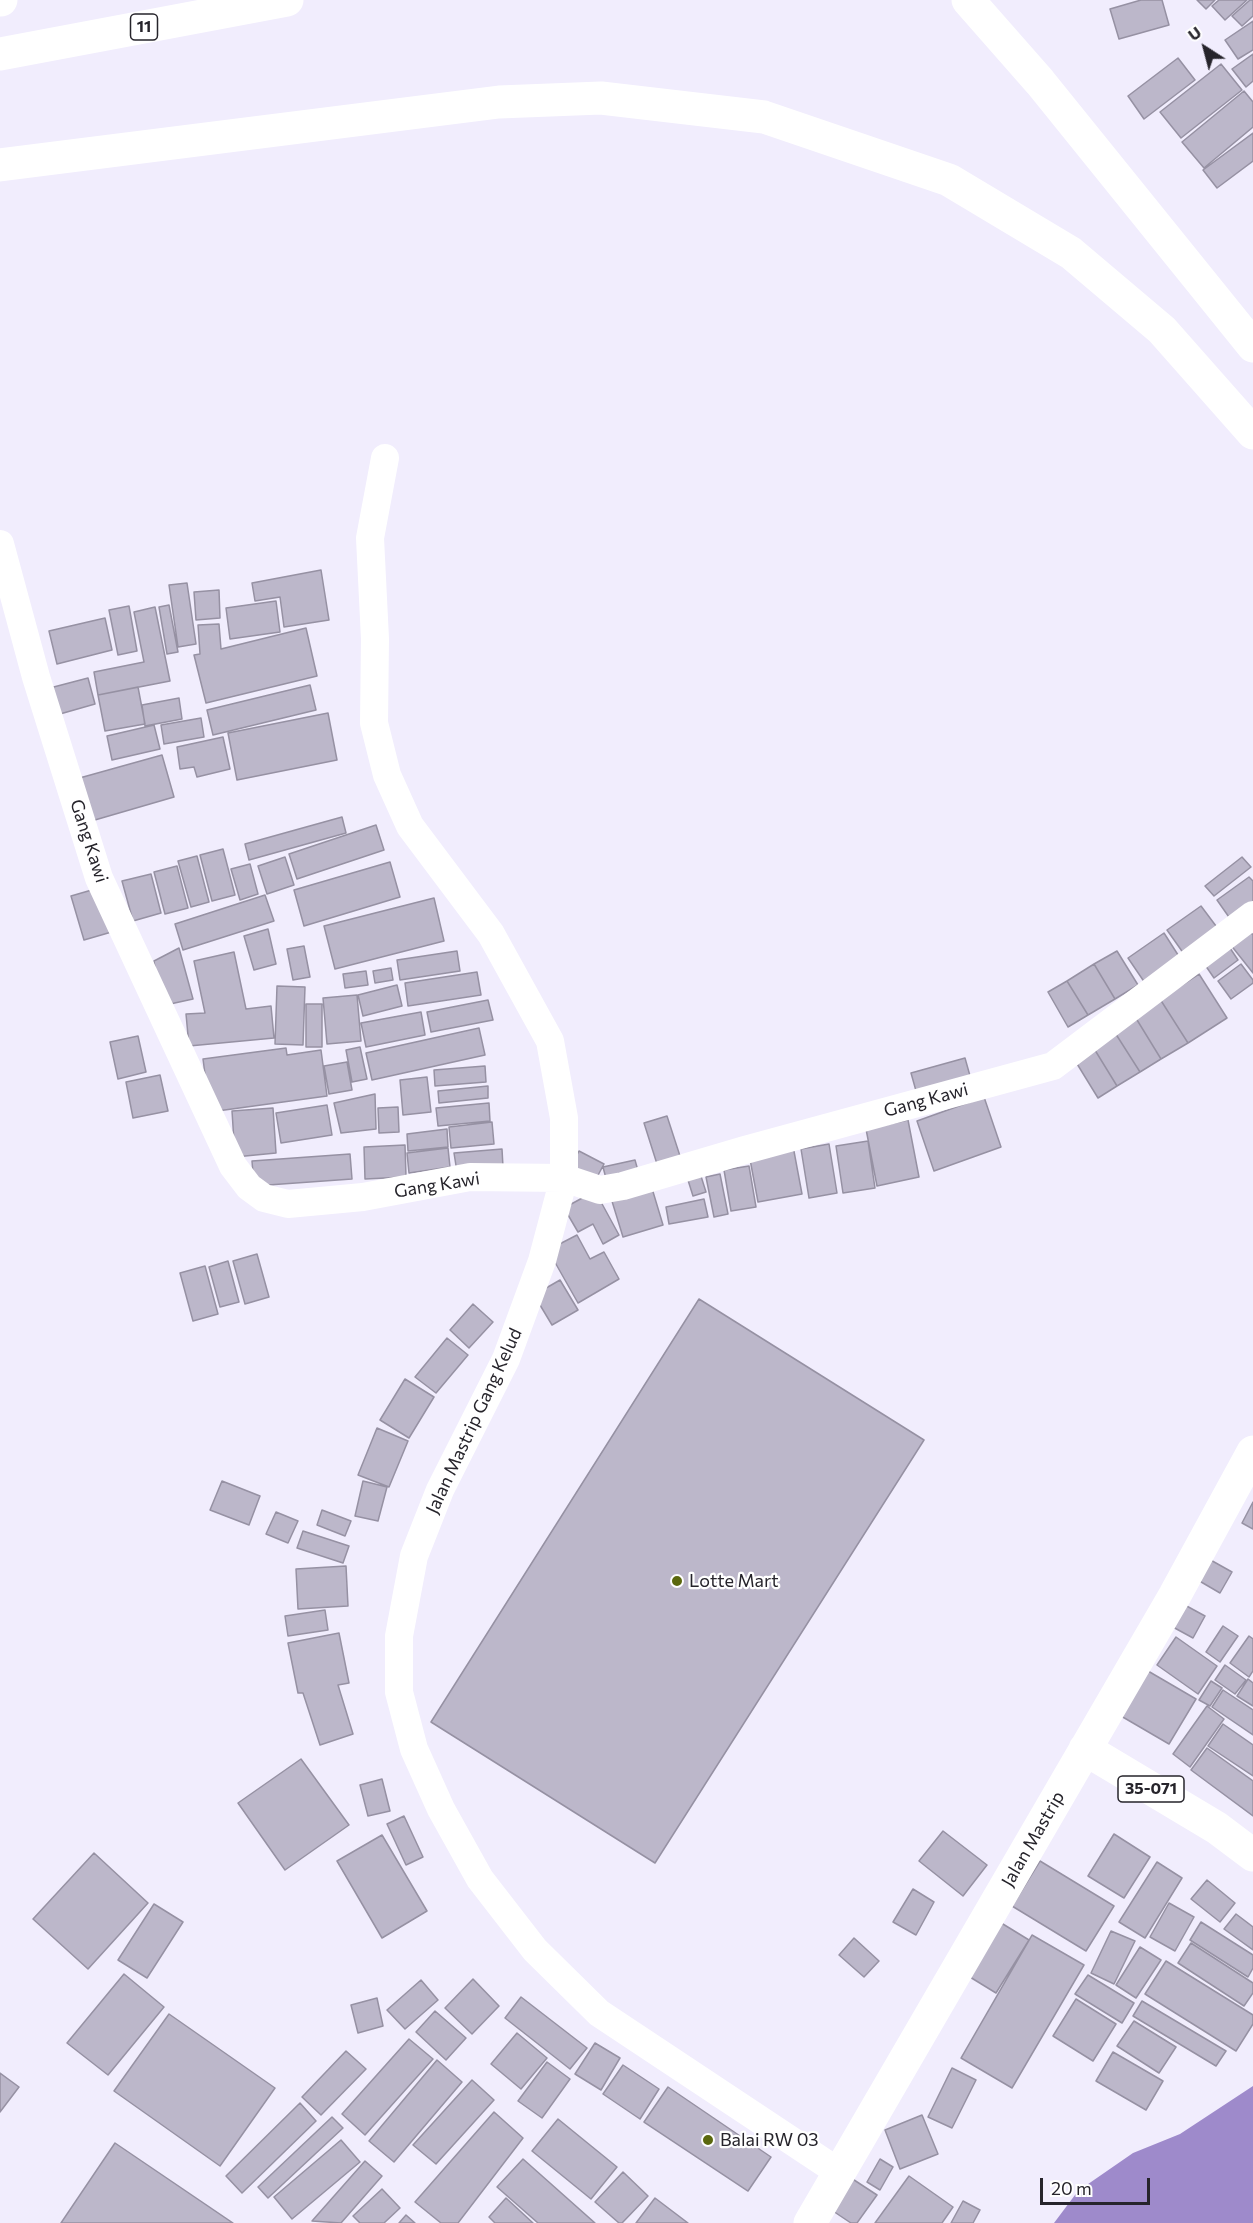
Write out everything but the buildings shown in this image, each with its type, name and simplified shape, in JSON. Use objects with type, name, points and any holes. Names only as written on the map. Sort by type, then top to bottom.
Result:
[{"type":"main road","name":"11","points":[[0,54],[287,0]]},
{"type":"main road","points":[[968,0],[1040,82],[1253,346]]},
{"type":"main road","points":[[0,165],[499,102],[601,98],[764,117],[949,180],[1071,253],[1162,330],[1253,433]]},
{"type":"main road","name":"Jalan Mastrip","points":[[810,2223],[1175,1595],[1253,1452]]},
{"type":"main road","name":"35-071","points":[[1085,1749],[1216,1828],[1253,1855]]},
{"type":"street","name":"Jalan Mastrip Gang Kelud","points":[[385,458],[370,538],[375,639],[374,723],[387,775],[410,826],[491,934],[550,1041],[564,1118],[564,1178],[542,1261],[506,1359],[440,1490],[414,1556],[399,1636],[399,1692],[414,1749],[441,1809],[480,1879],[535,1950],[598,2013],[840,2173]]},
{"type":"street","name":"Gang Kawi","points":[[0,544],[36,677],[99,878],[232,1166],[249,1187],[264,1198],[288,1204],[363,1197],[470,1177],[564,1178],[600,1190],[623,1186],[745,1150],[1053,1066],[1253,915]]},
{"type":"shaded area","points":[[1253,2086],[1253,2223],[1054,2223],[1078,2191],[1133,2153],[1180,2134]]},
{"type":"place","name":"Lotte Mart","points":[[677,1581]]},
{"type":"place","name":"Balai RW 03","points":[[708,2140]]}]
